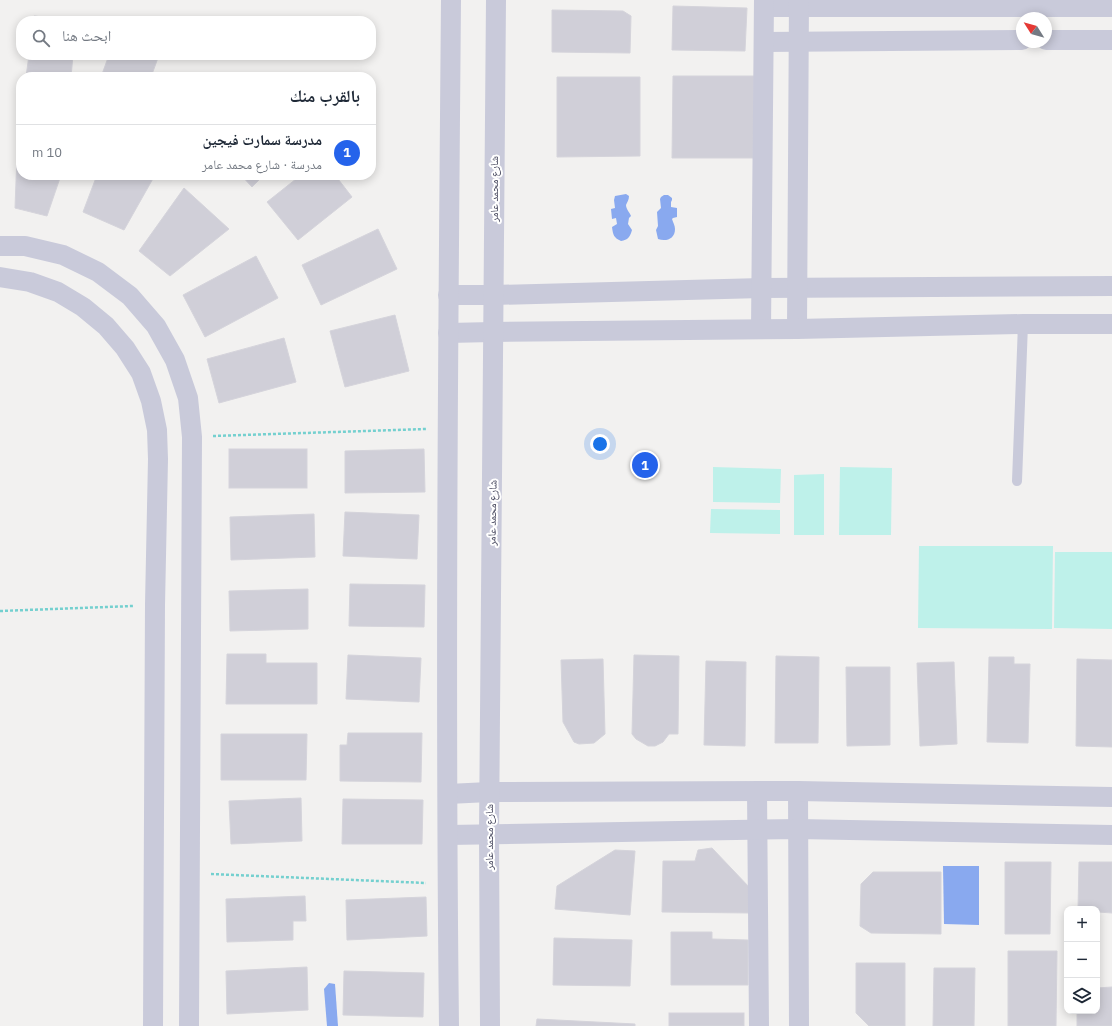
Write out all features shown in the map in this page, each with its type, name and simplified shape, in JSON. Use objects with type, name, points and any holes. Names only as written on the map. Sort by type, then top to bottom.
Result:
[{"type":"street","points":[[449,1026],[448,295],[451,0]]},
{"type":"street","name":"شارع محمد عامر","points":[[490,1026],[489,792],[496,0]]},
{"type":"street","points":[[761,329],[764,4],[1112,7]]},
{"type":"street","points":[[797,329],[799,4]]},
{"type":"street","points":[[764,42],[1016,40]]},
{"type":"street","points":[[1052,40],[1112,40]]},
{"type":"street","points":[[0,246],[25,246],[63,255],[98,272],[130,296],[156,326],[175,360],[188,398],[192,437],[191,873],[189,1026]]},
{"type":"street","points":[[0,277],[30,282],[58,292],[83,307],[106,326],[125,348],[141,373],[151,401],[157,430],[154,1026]]},
{"type":"street","points":[[448,295],[797,287],[1112,286]]},
{"type":"street","points":[[448,333],[797,329],[1023,324],[1112,324]]},
{"type":"street","points":[[757,791],[759,1026]]},
{"type":"street","points":[[448,794],[489,792],[798,791],[1112,797]]},
{"type":"street","points":[[798,791],[799,1026]]},
{"type":"street","points":[[448,834],[798,829],[1112,834]]},
{"type":"lane","points":[[1017,481],[1023,324]]},
{"type":"path","points":[[192,437],[448,428]]},
{"type":"path","points":[[0,611],[156,605]]},
{"type":"path","points":[[191,873],[448,884]]},
{"type":"shaded area","points":[[713,467],[781,469],[780,503],[713,502]]},
{"type":"shaded area","points":[[840,467],[892,468],[891,535],[839,535]]},
{"type":"shaded area","points":[[824,474],[824,535],[794,535],[794,475]]},
{"type":"shaded area","points":[[711,509],[780,510],[780,534],[710,533]]},
{"type":"shaded area","points":[[919,546],[1053,546],[1052,629],[918,628]]},
{"type":"shaded area","points":[[1055,552],[1112,552],[1112,629],[1054,628]]},
{"type":"water","points":[[626,194],[629,196],[626,206],[631,216],[628,224],[632,230],[628,238],[621,241],[613,234],[612,227],[617,224],[616,218],[612,219],[611,209],[615,208],[615,196]]},
{"type":"water","points":[[664,195],[668,195],[672,198],[671,207],[677,208],[677,217],[672,219],[675,232],[670,239],[667,240],[658,239],[656,230],[658,226],[657,212],[661,208],[660,199]]},
{"type":"water","points":[[943,866],[979,866],[979,925],[944,924]]},
{"type":"water","points":[[329,983],[335,984],[338,1026],[327,1026],[324,989]]},
{"type":"building","points":[[673,6],[747,8],[745,51],[672,50]]},
{"type":"building","points":[[552,10],[623,11],[631,16],[630,53],[552,52]]},
{"type":"building","points":[[28,60],[73,60],[71,72],[27,72]]},
{"type":"building","points":[[107,60],[157,60],[153,72],[103,72]]},
{"type":"building","points":[[673,76],[754,76],[753,158],[672,158]]},
{"type":"building","points":[[557,77],[640,77],[640,156],[557,157]]},
{"type":"building","points":[[16,180],[59,180],[47,216],[15,208]]},
{"type":"building","points":[[95,180],[152,180],[124,230],[83,212]]},
{"type":"building","points":[[246,180],[259,180],[252,187]]},
{"type":"building","points":[[295,180],[339,180],[352,197],[298,240],[267,202]]},
{"type":"building","points":[[184,188],[229,229],[170,276],[139,251]]},
{"type":"building","points":[[378,229],[397,269],[321,305],[302,265]]},
{"type":"building","points":[[256,256],[278,298],[205,337],[183,295]]},
{"type":"building","points":[[395,315],[409,371],[345,387],[330,331]]},
{"type":"building","points":[[284,338],[296,382],[219,403],[207,359]]},
{"type":"building","points":[[229,449],[307,449],[307,488],[229,488]]},
{"type":"building","points":[[424,449],[425,492],[345,493],[345,451]]},
{"type":"building","points":[[345,512],[419,515],[417,559],[343,556]]},
{"type":"building","points":[[314,514],[315,557],[231,560],[230,517]]},
{"type":"building","points":[[350,584],[425,585],[424,627],[349,626]]},
{"type":"building","points":[[308,589],[308,629],[230,631],[229,591]]},
{"type":"building","points":[[227,654],[266,654],[266,663],[317,663],[317,704],[226,704]]},
{"type":"building","points":[[348,655],[421,658],[419,702],[346,699]]},
{"type":"building","points":[[634,655],[679,656],[678,734],[669,734],[663,742],[655,746],[648,746],[636,739],[632,734]]},
{"type":"building","points":[[776,656],[819,657],[818,743],[775,743]]},
{"type":"building","points":[[989,657],[1014,657],[1014,664],[1030,664],[1028,743],[987,742]]},
{"type":"building","points":[[603,659],[605,734],[594,743],[579,744],[574,742],[563,722],[561,660]]},
{"type":"building","points":[[1077,659],[1112,660],[1112,747],[1076,746]]},
{"type":"building","points":[[706,661],[746,662],[745,746],[704,745]]},
{"type":"building","points":[[954,662],[957,744],[920,746],[917,663]]},
{"type":"building","points":[[846,667],[890,667],[890,745],[847,746]]},
{"type":"building","points":[[348,733],[422,733],[421,782],[340,781],[340,745],[347,745]]},
{"type":"building","points":[[221,734],[307,734],[306,780],[221,780]]},
{"type":"building","points":[[301,798],[302,841],[231,844],[229,801]]},
{"type":"building","points":[[343,799],[423,800],[422,844],[342,844]]},
{"type":"building","points":[[712,848],[750,888],[750,913],[662,912],[663,861],[695,861],[698,850]]},
{"type":"building","points":[[615,850],[635,851],[630,915],[555,909],[557,886]]},
{"type":"building","points":[[1005,862],[1051,862],[1050,934],[1005,934]]},
{"type":"building","points":[[1079,862],[1112,862],[1112,913],[1100,912],[1100,906],[1078,906]]},
{"type":"building","points":[[873,872],[941,872],[941,934],[871,933],[860,926],[861,884]]},
{"type":"building","points":[[305,896],[306,921],[293,921],[293,940],[227,942],[226,899]]},
{"type":"building","points":[[426,897],[427,936],[347,940],[346,900]]},
{"type":"building","points":[[671,932],[712,932],[712,939],[748,940],[748,985],[671,985]]},
{"type":"building","points":[[554,938],[632,940],[630,986],[553,985]]},
{"type":"building","points":[[1008,951],[1057,951],[1056,1026],[1008,1026]]},
{"type":"building","points":[[856,963],[905,963],[905,1026],[869,1026],[856,1013]]},
{"type":"building","points":[[307,967],[308,1010],[227,1014],[226,971]]},
{"type":"building","points":[[934,968],[975,968],[974,1026],[933,1026]]},
{"type":"building","points":[[344,971],[424,973],[423,1017],[343,1015]]},
{"type":"building","points":[[1112,987],[1112,1026],[1077,1026],[1077,1014],[1100,1014],[1100,988]]},
{"type":"building","points":[[669,1013],[744,1013],[744,1026],[669,1026]]},
{"type":"building","points":[[537,1019],[635,1024],[635,1026],[536,1026]]},
{"type":"place","name":"مدرسة سمارت فيجين","points":[[645,465]]}]
